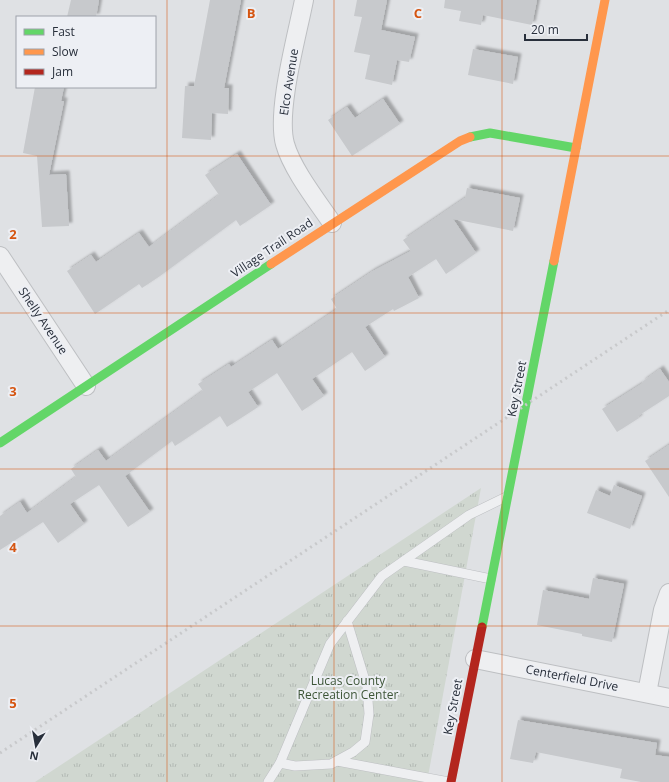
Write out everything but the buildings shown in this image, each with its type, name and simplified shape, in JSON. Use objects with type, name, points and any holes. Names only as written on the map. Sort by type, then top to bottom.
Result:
[{"type":"street","name":"Elco Avenue","points":[[304,0],[284,105],[283,134],[292,161],[332,222]]},
{"type":"street","name":"Key Street","points":[[450,782],[605,0]]},
{"type":"street","name":"Village Trail Road","points":[[0,443],[332,222],[460,141],[478,134],[490,133],[576,148]]},
{"type":"street","name":"Shelly Avenue","points":[[0,256],[86,386]]},
{"type":"street","points":[[646,693],[669,593]]},
{"type":"street","name":"Centerfield Drive","points":[[475,659],[669,698]]},
{"type":"lane","points":[[268,782],[280,763],[330,644],[382,576],[469,515],[507,496]]},
{"type":"lane","points":[[404,561],[491,579]]},
{"type":"lane","points":[[280,763],[295,766],[331,764],[353,752],[365,742],[369,714],[367,687],[347,621]]},
{"type":"lane","points":[[337,761],[450,782]]},
{"type":"green space","name":"Lucas County Recreation Center","points":[[481,488],[427,782],[35,782]]},
{"type":"railway","points":[[0,753],[669,310]]},
{"type":"traffic: fast","points":[[470,137],[490,133],[576,148]]},
{"type":"traffic: fast","points":[[482,627],[554,261]]},
{"type":"traffic: fast","points":[[0,443],[271,264]]},
{"type":"traffic: slow","points":[[554,261],[605,0]]},
{"type":"traffic: slow","points":[[271,264],[460,141],[470,137]]},
{"type":"traffic: jam","points":[[451,782],[482,627]]}]
